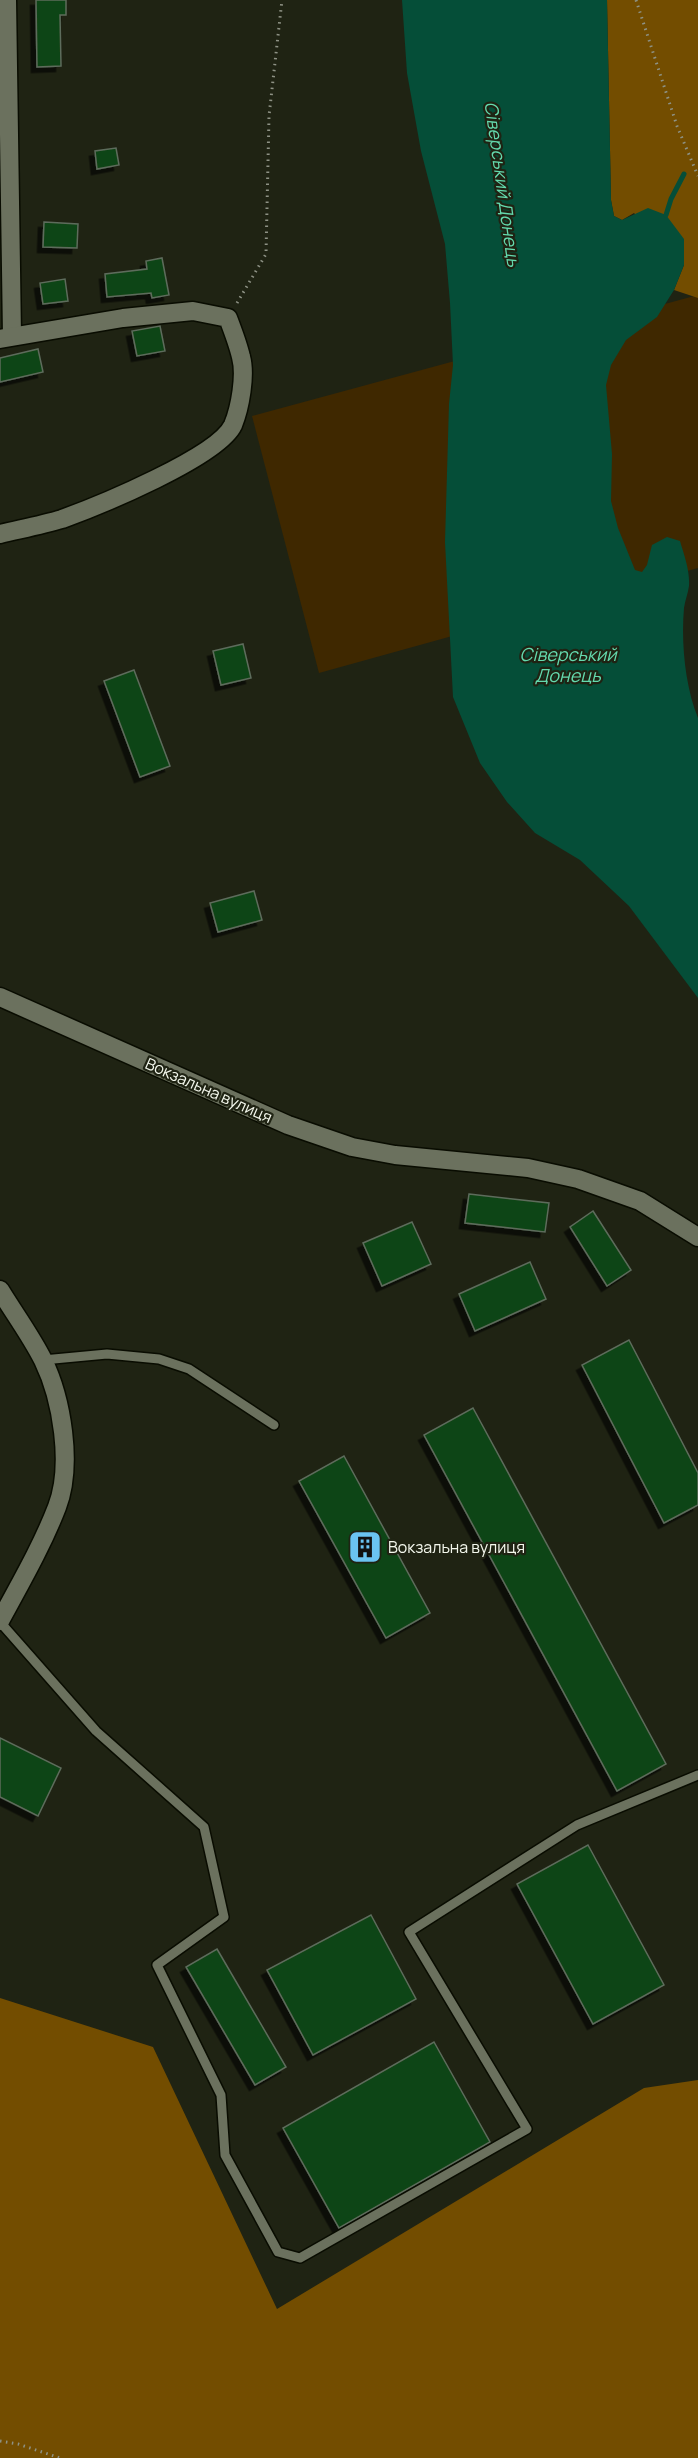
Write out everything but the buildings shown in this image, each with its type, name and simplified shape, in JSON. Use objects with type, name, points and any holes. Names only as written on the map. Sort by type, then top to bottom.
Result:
[{"type":"street","points":[[0,534],[60,519],[92,508],[193,460],[218,444],[232,426],[241,400],[242,359],[228,318],[193,311],[123,318],[6,338],[7,0]]},
{"type":"street","name":"Вокзальна вулиця","points":[[0,997],[278,1120],[352,1148],[395,1155],[528,1168],[578,1179],[640,1201],[698,1237]]},
{"type":"street","points":[[0,1290],[43,1360],[60,1411],[65,1460],[58,1505],[21,1584],[0,1622]]},
{"type":"lane","points":[[43,1360],[107,1354],[159,1359],[189,1369],[274,1425]]},
{"type":"lane","points":[[0,1622],[96,1731],[204,1827],[224,1917],[157,1965],[221,2095],[225,2155],[278,2252],[300,2258],[527,2130],[409,1932],[578,1825],[698,1775]]},
{"type":"path","points":[[228,318],[266,254],[269,116],[282,0]]},
{"type":"path","points":[[636,0],[677,126],[698,176]]},
{"type":"path","points":[[0,2441],[18,2444],[60,2458]]},
{"type":"shaded area","points":[[607,0],[698,0],[698,298],[674,290],[684,265],[634,213],[622,220],[614,216],[611,200]]},
{"type":"shaded area","points":[[698,295],[698,568],[319,673],[252,416]]},
{"type":"shaded area","points":[[0,1998],[153,2047],[277,2309],[644,2088],[698,2080],[698,2458],[0,2458]]},
{"type":"water","name":"Сіверський Донець","points":[[402,0],[607,0],[611,200],[614,216],[622,220],[648,208],[666,215],[684,239],[684,265],[674,290],[657,317],[626,340],[611,365],[606,385],[612,454],[611,501],[618,528],[635,570],[642,572],[647,565],[652,545],[667,537],[680,541],[689,574],[683,635],[687,678],[698,718],[698,998],[629,906],[580,860],[535,833],[507,802],[480,763],[453,697],[445,542],[449,404],[453,365],[450,303],[445,244],[421,151],[407,73]]},
{"type":"waterway","points":[[666,215],[671,199],[684,174]]},
{"type":"place","name":"Вокзальна вулиця","points":[[365,1547]]}]
